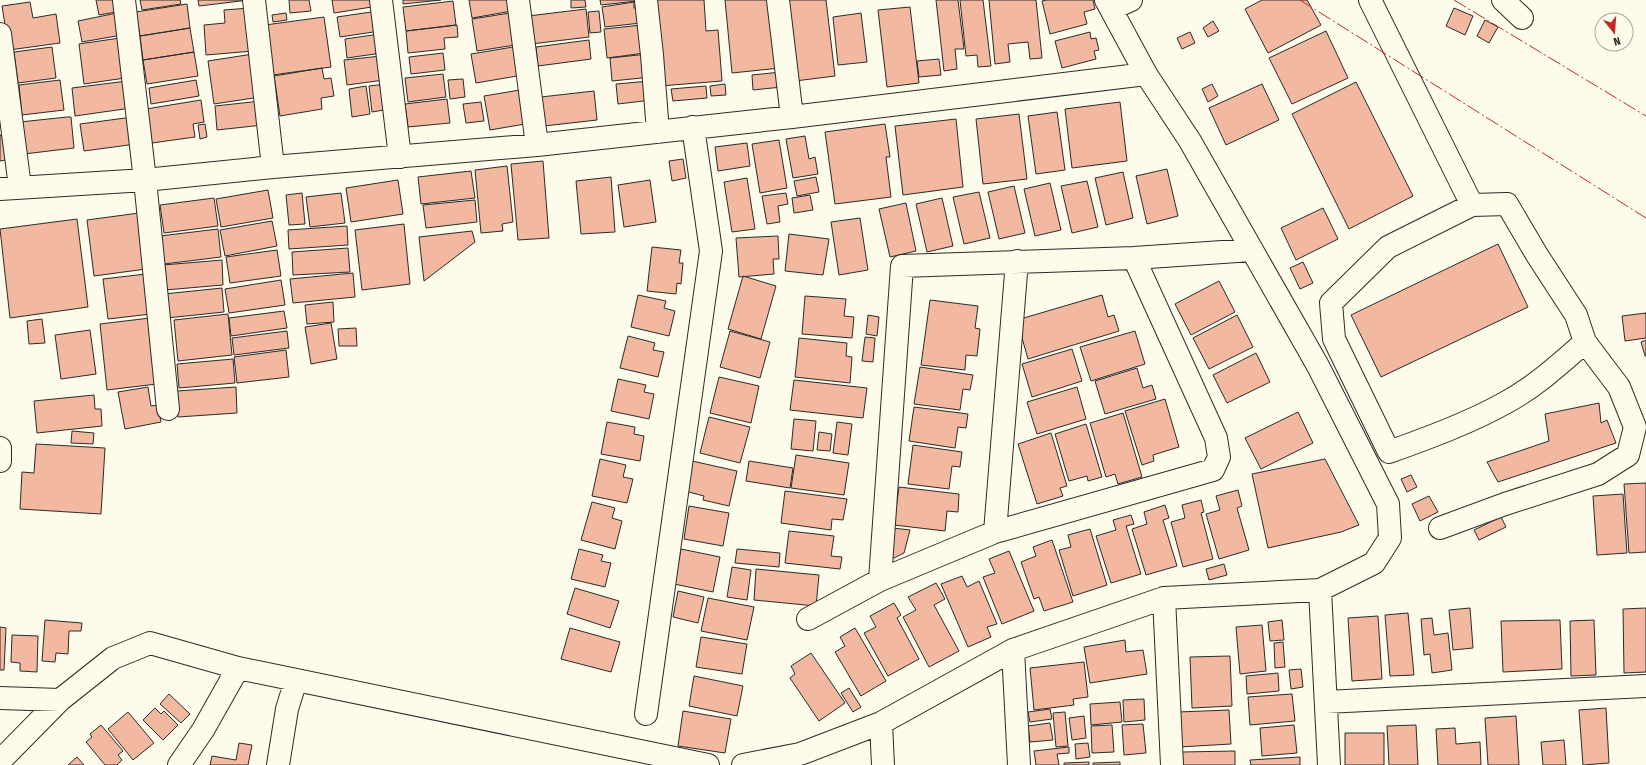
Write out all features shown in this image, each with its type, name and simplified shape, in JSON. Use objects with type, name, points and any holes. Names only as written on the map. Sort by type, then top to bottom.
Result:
[{"type":"street","points":[[124,0],[145,180],[168,409]]},
{"type":"street","points":[[254,0],[273,167]]},
{"type":"street","points":[[381,0],[400,157]]},
{"type":"street","points":[[518,0],[537,145]]},
{"type":"street","points":[[646,0],[658,132]]},
{"type":"street","points":[[778,0],[792,117]]},
{"type":"street","points":[[743,765],[800,754],[881,723],[1013,650],[1164,598],[1320,590],[1374,563],[1390,538],[1388,504],[1318,366],[1190,141],[1146,74],[1109,4],[1131,0]]},
{"type":"street","points":[[1370,0],[1472,205]]},
{"type":"street","points":[[1504,0],[1522,18]]},
{"type":"street","points":[[0,34],[10,188],[145,180],[273,167],[537,145],[792,117],[1146,74]]},
{"type":"street","points":[[646,714],[711,251],[693,127]]},
{"type":"street","points":[[1440,528],[1505,504],[1598,474],[1628,455],[1635,427],[1619,387],[1585,342],[1576,315],[1537,255],[1507,204],[1472,205],[1388,247],[1331,303],[1334,339],[1390,452],[1428,438],[1505,403],[1550,373],[1585,342]]},
{"type":"street","points":[[880,580],[902,266],[1134,258],[1252,250]]},
{"type":"street","points":[[808,619],[880,580],[995,532],[1213,470],[1218,457],[1216,438],[1134,258]]},
{"type":"street","points":[[995,532],[1017,262]]},
{"type":"street","points":[[0,448],[0,461]]},
{"type":"street","points":[[1320,590],[1329,765]]},
{"type":"street","points":[[1164,598],[1172,765]]},
{"type":"street","points":[[0,761],[60,700],[113,658],[150,643],[238,668],[632,751],[708,765]]},
{"type":"street","points":[[1013,650],[1019,765]]},
{"type":"street","points":[[179,765],[203,730],[238,668]]},
{"type":"street","points":[[278,765],[287,709],[296,680]]},
{"type":"street","points":[[1326,702],[1646,686]]},
{"type":"street","points":[[0,698],[60,700]]},
{"type":"street","points":[[881,723],[883,765]]},
{"type":"building","points":[[96,0],[120,0],[122,11],[99,15]]},
{"type":"building","points":[[140,0],[180,0],[181,4],[142,10]]},
{"type":"building","points":[[198,0],[249,0],[199,6]]},
{"type":"building","points":[[289,0],[309,0],[311,11],[290,13]]},
{"type":"building","points":[[332,0],[378,0],[378,6],[334,13]]},
{"type":"building","points":[[403,0],[441,0],[403,4]]},
{"type":"building","points":[[469,0],[510,0],[512,11],[472,18]]},
{"type":"building","points":[[571,0],[585,0],[586,7],[571,8]]},
{"type":"building","points":[[600,0],[637,0],[637,1],[601,5]]},
{"type":"building","points":[[653,0],[704,0],[706,31],[718,30],[722,81],[660,86]]},
{"type":"building","points":[[725,0],[773,0],[780,68],[732,73]]},
{"type":"building","points":[[785,0],[826,0],[835,76],[795,81]]},
{"type":"building","points":[[936,0],[958,0],[964,49],[955,49],[957,69],[944,71]]},
{"type":"building","points":[[960,0],[983,0],[991,66],[978,67],[977,55],[966,56]]},
{"type":"building","points":[[989,0],[1036,0],[1042,58],[1030,59],[1028,42],[1008,44],[1010,62],[995,64]]},
{"type":"building","points":[[1093,0],[1095,9],[1084,12],[1087,24],[1050,34],[1042,1]]},
{"type":"building","points":[[1262,0],[1307,0],[1321,25],[1268,53],[1245,9]]},
{"type":"building","points":[[453,1],[456,25],[406,31],[403,7]]},
{"type":"building","points":[[30,2],[33,18],[56,14],[60,43],[9,50],[2,6]]},
{"type":"building","points":[[634,2],[634,8],[639,8],[641,23],[605,27],[602,7]]},
{"type":"building","points":[[187,4],[190,28],[140,36],[136,12]]},
{"type":"building","points":[[910,7],[919,83],[887,87],[878,10]]},
{"type":"building","points":[[250,8],[253,51],[206,55],[204,25],[225,23],[224,10]]},
{"type":"building","points":[[1454,8],[1473,16],[1465,35],[1446,26]]},
{"type":"building","points":[[586,9],[589,37],[531,44],[528,16]]},
{"type":"building","points":[[378,11],[380,31],[340,37],[337,17]]},
{"type":"building","points":[[599,11],[601,32],[590,33],[588,12]]},
{"type":"building","points":[[117,13],[122,35],[82,42],[78,21]]},
{"type":"building","points":[[286,13],[287,20],[273,22],[272,15]]},
{"type":"building","points":[[510,13],[515,45],[477,51],[472,19]]},
{"type":"building","points":[[861,13],[867,62],[838,65],[833,17]]},
{"type":"building","points":[[324,17],[331,67],[272,75],[265,25]]},
{"type":"building","points":[[1485,20],[1498,27],[1489,43],[1477,36]]},
{"type":"building","points":[[1213,21],[1219,31],[1208,37],[1203,28]]},
{"type":"building","points":[[457,25],[458,37],[444,38],[445,49],[408,53],[406,31]]},
{"type":"building","points":[[642,25],[645,53],[607,58],[604,29]]},
{"type":"building","points":[[190,28],[194,52],[143,60],[140,36]]},
{"type":"building","points":[[1326,31],[1348,78],[1292,104],[1269,58]]},
{"type":"building","points":[[1090,32],[1091,39],[1096,38],[1099,50],[1094,51],[1096,59],[1062,68],[1055,41]]},
{"type":"building","points":[[1190,32],[1195,43],[1182,49],[1177,38]]},
{"type":"building","points":[[380,34],[382,53],[347,58],[345,39]]},
{"type":"building","points":[[120,38],[125,78],[84,84],[79,44]]},
{"type":"building","points":[[589,40],[591,59],[538,66],[536,47]]},
{"type":"building","points":[[52,47],[56,78],[18,83],[14,52]]},
{"type":"building","points":[[513,47],[517,76],[476,83],[471,54]]},
{"type":"building","points":[[194,52],[198,76],[147,84],[143,60]]},
{"type":"building","points":[[443,53],[445,70],[411,74],[409,57]]},
{"type":"building","points":[[253,54],[260,97],[214,104],[208,61]]},
{"type":"building","points":[[648,54],[651,77],[612,81],[610,58]]},
{"type":"building","points":[[381,56],[384,80],[347,85],[344,60]]},
{"type":"building","points":[[939,59],[941,75],[919,77],[917,61]]},
{"type":"building","points":[[322,68],[324,79],[331,78],[334,96],[321,98],[322,109],[280,116],[274,76]]},
{"type":"building","points":[[781,72],[782,87],[753,90],[752,75]]},
{"type":"building","points":[[443,74],[446,97],[408,102],[405,78]]},
{"type":"building","points":[[463,79],[465,97],[450,99],[448,80]]},
{"type":"building","points":[[60,80],[64,110],[22,115],[19,85]]},
{"type":"building","points":[[196,80],[199,96],[151,104],[149,88]]},
{"type":"building","points":[[127,81],[131,108],[75,116],[72,88]]},
{"type":"building","points":[[650,81],[652,100],[618,104],[616,84]]},
{"type":"building","points":[[1356,82],[1413,196],[1349,229],[1292,114]]},
{"type":"building","points":[[387,84],[390,109],[372,112],[369,86]]},
{"type":"building","points":[[725,84],[726,95],[711,96],[710,86]]},
{"type":"building","points":[[1212,84],[1218,96],[1208,102],[1202,89]]},
{"type":"building","points":[[1262,84],[1279,120],[1226,145],[1209,108]]},
{"type":"building","points":[[366,86],[370,114],[352,117],[349,89]]},
{"type":"building","points":[[706,86],[707,98],[673,101],[671,89]]},
{"type":"building","points":[[520,90],[525,124],[490,130],[484,96]]},
{"type":"building","points":[[594,91],[597,120],[544,126],[541,97]]},
{"type":"building","points":[[447,99],[450,123],[408,127],[405,104]]},
{"type":"building","points":[[201,100],[204,122],[193,124],[195,137],[152,143],[146,109]]},
{"type":"building","points":[[261,101],[263,125],[217,130],[215,106]]},
{"type":"building","points":[[481,102],[484,121],[466,123],[463,104]]},
{"type":"building","points":[[1120,102],[1127,161],[1072,168],[1065,109]]},
{"type":"building","points":[[1057,112],[1065,170],[1036,174],[1028,116]]},
{"type":"building","points":[[1019,114],[1027,179],[983,184],[976,119]]},
{"type":"building","points":[[71,117],[74,148],[24,154],[20,122]]},
{"type":"building","points":[[133,117],[136,144],[84,151],[80,124]]},
{"type":"building","points":[[956,119],[963,187],[903,195],[895,126]]},
{"type":"building","points":[[205,124],[207,137],[200,139],[198,125]]},
{"type":"building","points":[[885,124],[890,157],[886,157],[891,197],[835,204],[825,132]]},
{"type":"building","points":[[0,135],[3,135],[6,160],[0,161]]},
{"type":"building","points":[[805,136],[809,159],[815,157],[818,174],[793,178],[786,139]]},
{"type":"building","points":[[779,140],[787,188],[760,193],[752,144]]},
{"type":"building","points":[[747,143],[750,166],[718,171],[715,147]]},
{"type":"building","points":[[683,159],[686,178],[672,181],[669,161]]},
{"type":"building","points":[[543,161],[549,238],[518,240],[511,164]]},
{"type":"building","points":[[507,166],[513,222],[502,224],[503,231],[481,233],[475,170]]},
{"type":"building","points":[[1167,169],[1178,216],[1147,224],[1136,176]]},
{"type":"building","points":[[471,171],[475,198],[421,204],[418,177]]},
{"type":"building","points":[[1123,172],[1133,218],[1106,225],[1095,178]]},
{"type":"building","points":[[611,177],[615,232],[581,234],[576,181]]},
{"type":"building","points":[[816,177],[819,192],[797,196],[794,181]]},
{"type":"building","points":[[747,178],[755,229],[732,232],[724,182]]},
{"type":"building","points":[[398,180],[403,214],[351,222],[346,188]]},
{"type":"building","points":[[650,180],[656,222],[624,227],[618,185]]},
{"type":"building","points":[[1087,181],[1098,227],[1072,233],[1061,186]]},
{"type":"building","points":[[1050,183],[1061,230],[1035,236],[1024,189]]},
{"type":"building","points":[[1014,186],[1025,233],[999,239],[988,192]]},
{"type":"building","points":[[268,190],[273,218],[221,227],[216,199]]},
{"type":"building","points":[[979,192],[990,238],[964,244],[953,197]]},
{"type":"building","points":[[302,193],[305,224],[289,225],[286,195]]},
{"type":"building","points":[[341,193],[345,223],[310,227],[306,197]]},
{"type":"building","points":[[786,193],[788,204],[778,206],[780,222],[767,224],[762,196]]},
{"type":"building","points":[[810,195],[813,210],[794,213],[792,198]]},
{"type":"building","points":[[214,198],[218,226],[164,233],[160,205]]},
{"type":"building","points":[[942,198],[953,246],[927,252],[916,204]]},
{"type":"building","points":[[475,200],[477,222],[426,228],[423,205]]},
{"type":"building","points":[[906,203],[916,251],[890,257],[879,209]]},
{"type":"building","points":[[1323,208],[1338,239],[1296,260],[1281,228]]},
{"type":"building","points":[[139,213],[146,269],[94,276],[87,220]]},
{"type":"building","points":[[860,218],[868,270],[839,275],[831,222]]},
{"type":"building","points":[[77,219],[88,307],[10,318],[0,229]]},
{"type":"building","points":[[272,221],[277,246],[225,256],[220,230]]},
{"type":"building","points":[[404,224],[410,284],[362,290],[355,230]]},
{"type":"building","points":[[347,226],[348,245],[289,249],[288,230]]},
{"type":"building","points":[[218,229],[221,257],[164,264],[160,236]]},
{"type":"building","points":[[472,231],[475,242],[424,281],[419,237]]},
{"type":"building","points":[[789,234],[829,239],[823,275],[785,271]]},
{"type":"building","points":[[778,236],[779,259],[773,259],[774,274],[739,277],[736,238]]},
{"type":"building","points":[[1498,244],[1528,307],[1381,377],[1351,315]]},
{"type":"building","points":[[652,247],[681,250],[679,263],[683,263],[681,284],[677,283],[676,294],[647,291]]},
{"type":"building","points":[[348,248],[350,272],[293,275],[292,252]]},
{"type":"building","points":[[277,250],[281,276],[230,283],[226,257]]},
{"type":"building","points":[[222,260],[223,285],[165,290],[163,265]]},
{"type":"building","points":[[1303,262],[1313,283],[1300,289],[1290,268]]},
{"type":"building","points":[[353,273],[355,297],[293,303],[290,279]]},
{"type":"building","points":[[146,274],[151,314],[108,319],[103,279]]},
{"type":"building","points":[[743,276],[776,286],[761,339],[728,329]]},
{"type":"building","points":[[281,280],[285,305],[229,313],[225,289]]},
{"type":"building","points":[[1219,281],[1235,312],[1191,335],[1175,304]]},
{"type":"building","points":[[222,288],[224,312],[167,318],[164,294]]},
{"type":"building","points":[[638,295],[666,301],[664,308],[675,311],[669,336],[631,327]]},
{"type":"building","points":[[1102,295],[1108,317],[1114,315],[1119,331],[1028,359],[1017,320]]},
{"type":"building","points":[[805,296],[846,299],[844,316],[854,317],[852,338],[802,334]]},
{"type":"building","points":[[930,300],[978,306],[975,328],[980,329],[977,356],[966,355],[965,370],[921,365]]},
{"type":"building","points":[[333,302],[334,322],[307,324],[305,305]]},
{"type":"building","points":[[284,311],[287,328],[231,336],[229,318]]},
{"type":"building","points":[[1646,313],[1646,338],[1625,341],[1622,316]]},
{"type":"building","points":[[228,314],[232,355],[178,361],[174,320]]},
{"type":"building","points":[[868,315],[879,317],[877,336],[866,334]]},
{"type":"building","points":[[1237,315],[1253,347],[1209,369],[1193,338]]},
{"type":"building","points":[[150,318],[157,384],[107,390],[100,324]]},
{"type":"building","points":[[42,319],[45,343],[29,344],[27,321]]},
{"type":"building","points":[[331,323],[337,359],[311,364],[305,327]]},
{"type":"building","points":[[356,328],[357,346],[339,346],[338,329]]},
{"type":"building","points":[[90,330],[96,374],[61,379],[55,335]]},
{"type":"building","points":[[287,331],[289,348],[234,355],[232,338]]},
{"type":"building","points":[[730,331],[770,342],[760,378],[720,367]]},
{"type":"building","points":[[1135,331],[1145,364],[1091,381],[1080,347]]},
{"type":"building","points":[[628,336],[655,343],[653,350],[664,352],[658,377],[620,368]]},
{"type":"building","points":[[865,337],[875,338],[873,362],[862,361]]},
{"type":"building","points":[[799,338],[847,343],[846,356],[852,357],[850,383],[795,377]]},
{"type":"building","points":[[1646,340],[1646,356],[1645,356],[1641,342]]},
{"type":"building","points":[[1072,349],[1082,381],[1032,397],[1022,364]]},
{"type":"building","points":[[286,350],[289,377],[237,383],[234,357]]},
{"type":"building","points":[[1256,353],[1270,382],[1227,403],[1213,375]]},
{"type":"building","points":[[233,359],[235,383],[179,388],[177,364]]},
{"type":"building","points":[[920,367],[973,375],[970,390],[963,389],[960,410],[914,404]]},
{"type":"building","points":[[1137,368],[1143,388],[1152,385],[1156,399],[1105,414],[1095,381]]},
{"type":"building","points":[[719,377],[759,386],[751,423],[710,413]]},
{"type":"building","points":[[618,379],[646,385],[644,392],[654,394],[649,419],[611,411]]},
{"type":"building","points":[[794,380],[867,388],[863,418],[790,410]]},
{"type":"building","points":[[148,387],[151,406],[158,405],[161,422],[125,429],[118,392]]},
{"type":"building","points":[[236,387],[237,413],[178,417],[177,391]]},
{"type":"building","points":[[1077,387],[1086,419],[1037,434],[1027,402]]},
{"type":"building","points":[[94,395],[95,409],[101,409],[102,426],[37,433],[34,401]]},
{"type":"building","points":[[1165,399],[1179,447],[1153,455],[1154,461],[1142,465],[1125,411]]},
{"type":"building","points":[[1599,403],[1601,423],[1607,420],[1616,443],[1498,482],[1487,462],[1549,441],[1545,414]]},
{"type":"building","points":[[914,407],[968,414],[966,428],[958,427],[955,448],[909,441]]},
{"type":"building","points":[[1298,412],[1313,443],[1261,469],[1245,438]]},
{"type":"building","points":[[1123,413],[1142,477],[1118,484],[1115,474],[1106,477],[1090,423]]},
{"type":"building","points":[[709,417],[750,427],[740,463],[700,453]]},
{"type":"building","points":[[794,419],[816,421],[813,451],[791,449]]},
{"type":"building","points":[[607,422],[635,427],[634,434],[644,436],[640,461],[601,454]]},
{"type":"building","points":[[837,422],[852,424],[848,455],[833,453]]},
{"type":"building","points":[[1086,424],[1102,477],[1088,481],[1087,476],[1069,481],[1055,434]]},
{"type":"building","points":[[72,431],[94,433],[93,444],[71,443]]},
{"type":"building","points":[[819,432],[832,434],[830,451],[817,450]]},
{"type":"building","points":[[1051,433],[1067,486],[1060,488],[1063,496],[1037,504],[1018,444]]},
{"type":"building","points":[[36,444],[105,448],[101,514],[20,509],[22,472],[34,473]]},
{"type":"building","points":[[913,445],[962,452],[960,467],[952,466],[949,489],[908,484]]},
{"type":"building","points":[[796,455],[849,463],[844,495],[791,488]]},
{"type":"building","points":[[600,459],[626,465],[623,477],[633,479],[627,503],[592,496]]},
{"type":"building","points":[[1325,459],[1359,525],[1341,532],[1268,548],[1252,474]]},
{"type":"building","points":[[692,461],[737,471],[729,506],[703,500],[704,496],[685,491]]},
{"type":"building","points":[[749,461],[793,468],[790,488],[746,481]]},
{"type":"building","points":[[1411,475],[1417,487],[1407,492],[1401,479]]},
{"type":"building","points":[[1646,483],[1646,552],[1629,553],[1624,484]]},
{"type":"building","points":[[899,487],[959,494],[958,512],[947,511],[945,531],[894,525]]},
{"type":"building","points":[[1238,490],[1242,506],[1237,508],[1249,550],[1219,559],[1206,514],[1220,510],[1216,496]]},
{"type":"building","points":[[785,491],[847,499],[843,520],[832,519],[831,530],[781,523]]},
{"type":"building","points":[[1623,494],[1627,553],[1597,555],[1593,496]]},
{"type":"building","points":[[1429,496],[1438,512],[1420,521],[1412,504]]},
{"type":"building","points":[[1201,500],[1204,512],[1201,513],[1213,559],[1183,567],[1171,522],[1185,518],[1182,505]]},
{"type":"building","points":[[592,502],[615,508],[612,518],[622,521],[615,549],[581,540]]},
{"type":"building","points":[[1165,505],[1169,518],[1163,520],[1177,566],[1146,575],[1132,529],[1147,524],[1144,512]]},
{"type":"building","points":[[689,506],[729,513],[723,546],[684,539]]},
{"type":"building","points":[[1131,515],[1134,524],[1126,526],[1141,574],[1111,583],[1096,536],[1116,530],[1113,520]]},
{"type":"building","points":[[1501,517],[1506,527],[1479,540],[1474,530]]},
{"type":"building","points":[[893,528],[910,530],[904,553],[892,559]]},
{"type":"building","points":[[1090,529],[1107,585],[1073,596],[1059,550],[1071,547],[1068,535]]},
{"type":"building","points":[[789,531],[834,536],[831,556],[842,557],[840,569],[785,563]]},
{"type":"building","points":[[1052,540],[1073,602],[1044,611],[1039,597],[1034,599],[1021,562],[1036,556],[1033,547]]},
{"type":"building","points":[[579,549],[603,555],[601,561],[611,563],[605,587],[571,579]]},
{"type":"building","points":[[681,549],[720,557],[713,592],[674,584]]},
{"type":"building","points":[[737,549],[780,553],[779,567],[735,563]]},
{"type":"building","points":[[1009,551],[1034,611],[1002,624],[983,577],[995,573],[989,559]]},
{"type":"building","points":[[1224,564],[1227,575],[1209,580],[1206,569]]},
{"type":"building","points":[[732,567],[751,570],[747,600],[727,597]]},
{"type":"building","points":[[756,569],[819,575],[816,606],[754,600]]},
{"type":"building","points":[[962,576],[967,587],[979,581],[997,624],[987,627],[991,637],[968,647],[941,584]]},
{"type":"building","points":[[936,583],[945,599],[934,605],[959,651],[929,667],[903,617],[916,610],[908,597]]},
{"type":"building","points":[[575,588],[619,601],[610,628],[567,614]]},
{"type":"building","points":[[678,591],[704,597],[698,623],[673,617]]},
{"type":"building","points":[[708,598],[754,607],[747,640],[701,631]]},
{"type":"building","points":[[894,603],[901,615],[897,618],[919,659],[888,676],[864,633],[876,627],[870,616]]},
{"type":"building","points":[[1470,608],[1473,648],[1453,650],[1449,610]]},
{"type":"building","points":[[1646,608],[1646,672],[1624,673],[1623,609]]},
{"type":"building","points":[[1408,613],[1414,675],[1390,676],[1385,615]]},
{"type":"building","points":[[1378,616],[1382,679],[1352,681],[1348,618]]},
{"type":"building","points":[[1432,618],[1434,635],[1448,633],[1452,670],[1432,673],[1430,654],[1424,655],[1421,619]]},
{"type":"building","points":[[45,620],[82,623],[81,631],[69,631],[68,654],[56,653],[55,662],[42,661]]},
{"type":"building","points":[[1282,620],[1284,640],[1270,641],[1268,622]]},
{"type":"building","points":[[1560,620],[1562,669],[1503,672],[1501,621]]},
{"type":"building","points":[[1594,620],[1596,675],[1571,676],[1570,621]]},
{"type":"building","points":[[1262,625],[1266,671],[1240,674],[1236,627]]},
{"type":"building","points":[[0,627],[6,628],[4,670],[0,670]]},
{"type":"building","points":[[570,628],[620,642],[611,672],[561,659]]},
{"type":"building","points":[[855,628],[886,681],[861,696],[835,652],[845,646],[840,637]]},
{"type":"building","points":[[12,635],[38,636],[37,672],[20,671],[20,663],[11,662]]},
{"type":"building","points":[[701,637],[747,644],[742,674],[696,667]]},
{"type":"building","points":[[1125,640],[1126,652],[1143,650],[1147,674],[1090,683],[1084,647]]},
{"type":"building","points":[[1283,642],[1285,667],[1275,668],[1274,643]]},
{"type":"building","points":[[811,653],[845,703],[819,721],[790,678],[795,674],[791,666]]},
{"type":"building","points":[[1230,656],[1232,706],[1192,708],[1190,657]]},
{"type":"building","points":[[1084,662],[1088,697],[1073,699],[1074,705],[1034,710],[1030,668]]},
{"type":"building","points":[[1301,669],[1303,687],[1291,689],[1289,670]]},
{"type":"building","points":[[1278,673],[1279,691],[1247,694],[1246,676]]},
{"type":"building","points":[[694,676],[743,686],[737,716],[689,706]]},
{"type":"building","points":[[849,688],[861,707],[853,712],[841,693]]},
{"type":"building","points":[[169,694],[190,714],[181,723],[160,704]]},
{"type":"building","points":[[1292,694],[1295,721],[1250,725],[1248,697]]},
{"type":"building","points":[[1144,699],[1145,720],[1124,722],[1123,700]]},
{"type":"building","points":[[1120,702],[1122,722],[1091,725],[1090,704]]},
{"type":"building","points":[[155,708],[161,714],[164,711],[178,725],[163,740],[143,720]]},
{"type":"building","points":[[1606,708],[1609,763],[1583,765],[1579,710]]},
{"type":"building","points":[[1050,709],[1052,719],[1030,722],[1028,712]]},
{"type":"building","points":[[1229,710],[1231,744],[1179,747],[1178,712]]},
{"type":"building","points":[[683,711],[731,719],[725,753],[678,746]]},
{"type":"building","points":[[128,712],[154,743],[133,760],[108,729]]},
{"type":"building","points":[[1065,712],[1068,746],[1056,747],[1053,713]]},
{"type":"building","points":[[1084,716],[1086,738],[1072,740],[1069,718]]},
{"type":"building","points":[[1516,716],[1519,765],[1488,765],[1485,718]]},
{"type":"building","points":[[1050,723],[1053,740],[1030,742],[1028,726]]},
{"type":"building","points":[[1143,724],[1146,753],[1124,755],[1122,725]]},
{"type":"building","points":[[101,725],[123,751],[118,755],[122,760],[117,765],[105,765],[86,742],[92,737],[90,734]]},
{"type":"building","points":[[1112,725],[1114,752],[1092,753],[1091,726]]},
{"type":"building","points":[[1294,725],[1297,753],[1262,756],[1260,728]]},
{"type":"building","points":[[1416,725],[1418,765],[1389,765],[1387,726]]},
{"type":"building","points":[[1455,728],[1456,744],[1480,742],[1481,765],[1438,765],[1436,729]]},
{"type":"building","points":[[1345,733],[1384,733],[1384,765],[1345,765]]},
{"type":"building","points":[[1564,740],[1566,765],[1543,765],[1541,742]]},
{"type":"building","points":[[239,743],[252,745],[248,765],[210,765],[212,756],[236,760]]},
{"type":"building","points":[[1088,743],[1090,757],[1076,759],[1075,744]]},
{"type":"building","points":[[1069,747],[1069,753],[1057,754],[1059,765],[1036,765],[1034,751]]},
{"type":"building","points":[[1235,751],[1235,765],[1182,765],[1182,752]]},
{"type":"building","points":[[77,757],[84,765],[68,765]]},
{"type":"building","points":[[1300,757],[1300,765],[1251,765],[1250,760]]},
{"type":"building","points":[[1089,762],[1089,765],[1064,765],[1064,763]]},
{"type":"building","points":[[1120,762],[1120,765],[1093,765],[1093,763]]},
{"type":"power","points":[[1300,0],[1646,218]]},
{"type":"power","points":[[1454,0],[1646,116]]}]
